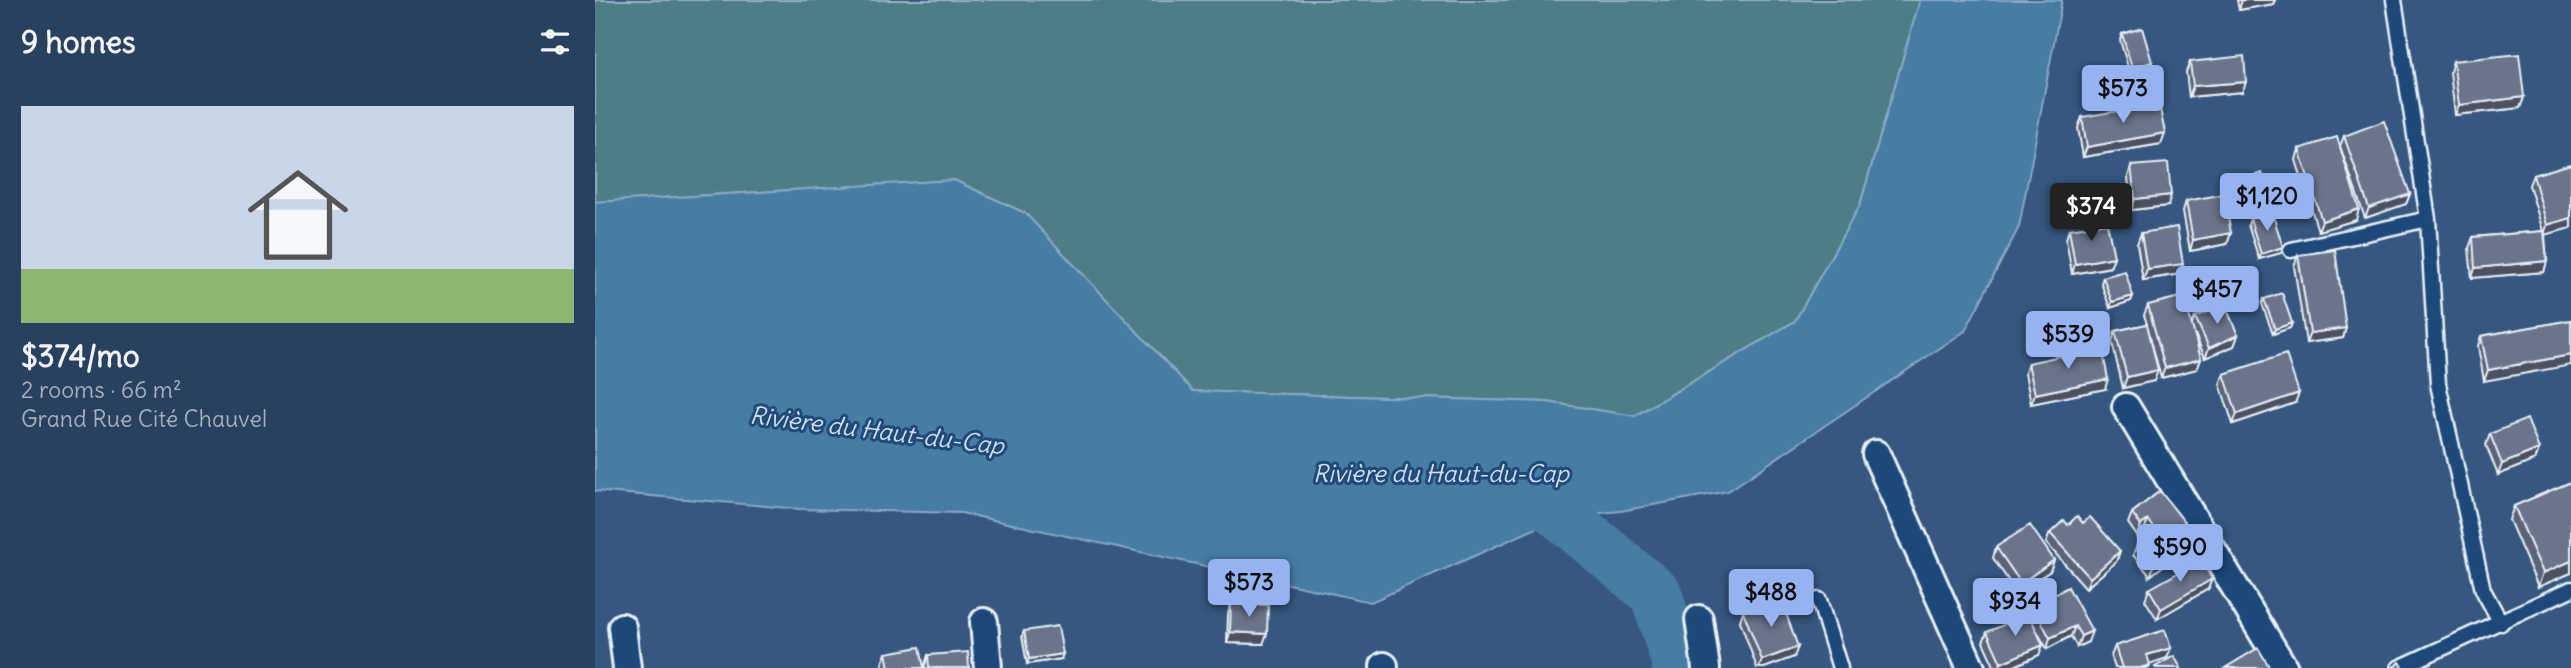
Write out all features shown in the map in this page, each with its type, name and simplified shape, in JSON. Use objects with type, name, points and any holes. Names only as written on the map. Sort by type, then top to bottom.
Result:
[{"type":"street","points":[[2126,407],[2284,668]]},
{"type":"street","points":[[1876,454],[1971,668]]},
{"type":"street","points":[[1699,619],[1706,668]]},
{"type":"street","points":[[984,622],[988,668]]},
{"type":"street","points":[[622,627],[627,668]]},
{"type":"lane","points":[[2394,0],[2428,219],[2438,384],[2483,590],[2501,622]]},
{"type":"lane","points":[[2291,250],[2428,219]]},
{"type":"lane","points":[[2399,668],[2571,589]]},
{"type":"lane","points":[[1819,600],[1840,668]]},
{"type":"green space","points":[[595,0],[1920,0],[1860,205],[1795,321],[1634,416],[1547,402],[1193,391],[1025,213],[954,180],[595,202]]},
{"type":"water","name":"Rivière du Haut-du-Cap","points":[[1920,0],[2062,0],[2019,227],[1965,331],[1728,491],[1621,511],[1561,517],[1371,602],[961,513],[799,509],[595,491],[595,202],[954,180],[1025,213],[1193,391],[1547,402],[1635,416],[1795,321],[1860,205]]},
{"type":"building","points":[[2142,28],[2152,62],[2132,68],[2122,34]]},
{"type":"building","points":[[2519,54],[2524,97],[2459,105],[2453,61]]},
{"type":"building","points":[[2244,56],[2246,82],[2193,86],[2190,62]]},
{"type":"building","points":[[2159,104],[2165,133],[2087,147],[2082,117]]},
{"type":"building","points":[[2384,121],[2410,194],[2369,208],[2344,136]]},
{"type":"building","points":[[2337,137],[2359,209],[2322,221],[2299,149]]},
{"type":"building","points":[[2168,163],[2171,195],[2135,199],[2131,166]]},
{"type":"building","points":[[2571,164],[2571,218],[2547,225],[2533,175]]},
{"type":"building","points":[[2262,173],[2272,204],[2249,212],[2240,180]]},
{"type":"building","points":[[2224,194],[2231,233],[2193,240],[2186,201]]},
{"type":"building","points":[[2272,212],[2283,247],[2261,254],[2250,219]]},
{"type":"building","points":[[2107,223],[2114,257],[2075,264],[2069,229]]},
{"type":"building","points":[[2177,227],[2183,264],[2147,269],[2141,233]]},
{"type":"building","points":[[2544,231],[2547,261],[2475,268],[2473,237]]},
{"type":"building","points":[[2335,250],[2346,328],[2310,333],[2298,255]]},
{"type":"building","points":[[2125,271],[2133,296],[2112,302],[2103,277]]},
{"type":"building","points":[[2282,293],[2292,323],[2275,329],[2264,299]]},
{"type":"building","points":[[2184,296],[2201,359],[2165,368],[2148,305]]},
{"type":"building","points":[[2225,305],[2238,335],[2209,348],[2195,317]]},
{"type":"building","points":[[2077,314],[2094,315],[2094,340],[2077,341]]},
{"type":"building","points":[[2571,320],[2571,355],[2488,370],[2481,336]]},
{"type":"building","points":[[2147,324],[2158,370],[2127,377],[2115,331]]},
{"type":"building","points":[[2102,347],[2108,379],[2035,394],[2028,363]]},
{"type":"building","points":[[2286,354],[2299,393],[2237,414],[2224,374]]},
{"type":"building","points":[[2527,419],[2539,449],[2502,464],[2490,434]]},
{"type":"building","points":[[2571,482],[2571,561],[2543,573],[2514,506]]},
{"type":"building","points":[[2160,491],[2194,534],[2154,566],[2137,545],[2156,530],[2148,520],[2141,525],[2132,513]]},
{"type":"building","points":[[2077,516],[2083,523],[2090,517],[2120,551],[2090,578],[2050,533],[2064,520],[2068,525]]},
{"type":"building","points":[[2030,525],[2054,560],[2021,583],[1996,547]]},
{"type":"building","points":[[2201,560],[2212,579],[2161,609],[2149,589]]},
{"type":"building","points":[[2068,587],[2092,631],[2081,636],[2075,626],[2050,638],[2033,606]]},
{"type":"building","points":[[1780,597],[1798,647],[1762,660],[1743,611]]},
{"type":"building","points":[[1231,604],[1268,605],[1267,634],[1230,632]]},
{"type":"building","points":[[2029,614],[2043,645],[2001,663],[1987,632]]},
{"type":"building","points":[[1058,626],[1063,654],[1029,659],[1024,631]]},
{"type":"building","points":[[2165,630],[2171,648],[2147,655],[2150,665],[2122,668],[2115,646]]},
{"type":"building","points":[[920,647],[924,668],[889,668],[886,653]]},
{"type":"building","points":[[2258,648],[2270,668],[2225,668]]},
{"type":"building","points":[[968,652],[969,668],[929,668],[928,655]]},
{"type":"building","points":[[2174,656],[2181,668],[2155,667]]},
{"type":"building","points":[[2400,662],[2404,668],[2392,668]]},
{"type":"waterway","name":"Rivière du Haut-du-Cap","points":[[1513,475],[1656,594],[1679,668]]}]
